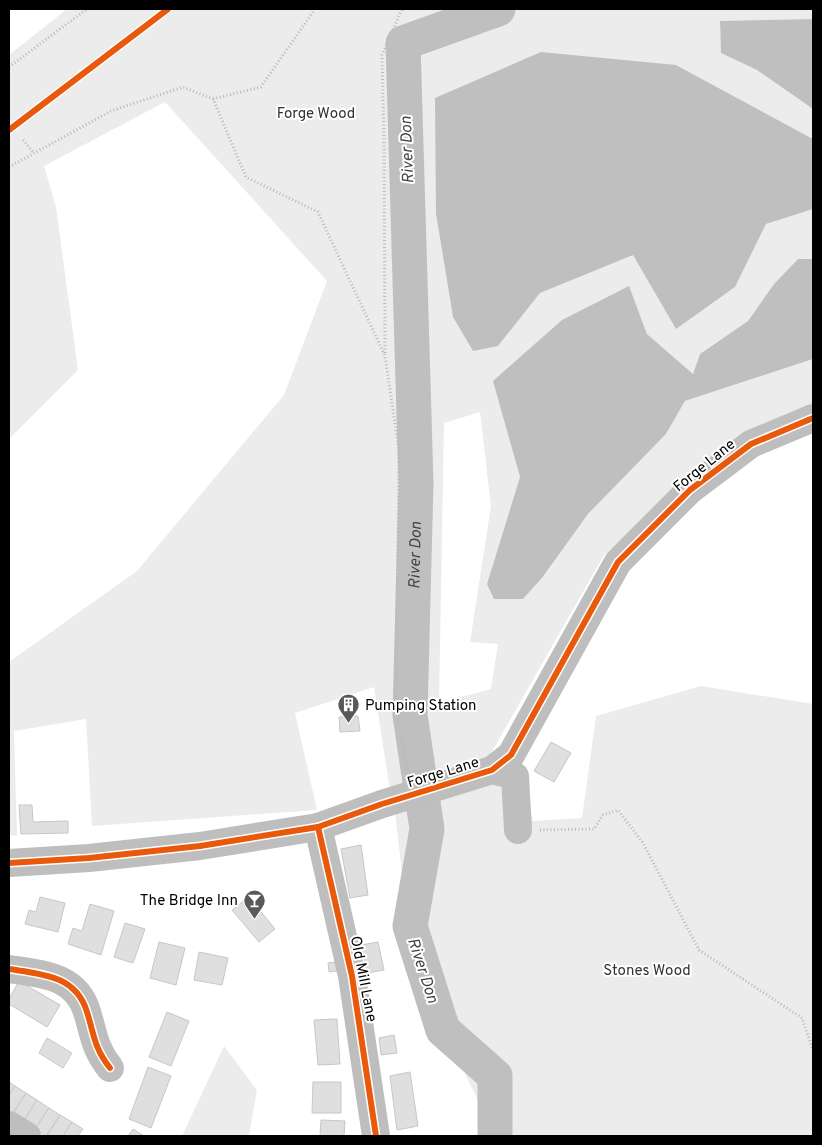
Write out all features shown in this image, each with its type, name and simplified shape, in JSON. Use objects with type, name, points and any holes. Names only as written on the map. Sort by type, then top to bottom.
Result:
[{"type":"street","name":"Forge Lane","points":[[9,863],[89,858],[200,846],[318,827],[403,790],[456,782],[492,770],[511,755],[618,562],[690,490],[751,444],[813,418]]},
{"type":"street","points":[[492,770],[515,776],[518,830]]},
{"type":"street","name":"Old Mill Lane","points":[[318,827],[352,976],[376,1136]]},
{"type":"street","points":[[9,969],[58,979],[76,990],[87,1013],[96,1048],[112,1071]]},
{"type":"street","points":[[9,1125],[27,1136]]},
{"type":"path","points":[[9,67],[87,9]]},
{"type":"path","points":[[9,167],[111,111],[183,87],[213,99],[261,87],[315,9]]},
{"type":"path","points":[[402,9],[382,55],[385,356],[399,451],[396,704],[403,790]]},
{"type":"path","points":[[213,99],[246,177],[318,212],[385,356]]},
{"type":"path","points":[[23,140],[34,153]]},
{"type":"path","points":[[518,830],[594,829],[604,815],[618,810],[643,843],[699,950],[802,1018],[813,1050]]},
{"type":"green space","name":"Forge Wood","points":[[67,9],[813,9],[813,19],[720,21],[721,53],[757,70],[813,109],[813,139],[676,65],[436,99],[436,214],[453,317],[498,346],[540,293],[634,254],[676,328],[735,287],[766,224],[813,209],[813,259],[798,259],[774,284],[748,321],[700,354],[693,374],[647,334],[629,287],[494,381],[520,477],[487,585],[523,599],[542,578],[588,514],[666,434],[685,401],[813,359],[813,406],[715,453],[604,555],[486,762],[390,790],[374,687],[295,713],[317,810],[92,826],[86,719],[14,731],[17,836],[9,835],[9,662],[137,571],[284,395],[327,281],[165,102],[44,166],[56,207],[78,370],[9,439],[9,55]],"holes":[[[480,412],[491,506],[470,642],[498,644],[491,689],[439,703],[444,423]]]},
{"type":"green space","name":"Stones Wood","points":[[701,686],[813,704],[813,1136],[481,1136],[482,1109],[412,962],[395,812],[523,776],[533,821],[582,818],[596,716]]},
{"type":"green space","points":[[224,1046],[257,1090],[249,1136],[182,1136]]},
{"type":"shaded area","points":[[813,19],[813,109],[757,70],[721,53],[720,21]]},
{"type":"shaded area","points":[[541,52],[676,65],[813,139],[813,209],[766,224],[735,287],[676,329],[633,255],[540,293],[498,346],[473,351],[453,317],[436,214],[435,98]]},
{"type":"shaded area","points":[[798,259],[813,259],[813,359],[685,401],[666,434],[588,514],[542,578],[523,599],[494,599],[487,584],[520,477],[493,381],[562,320],[629,286],[647,334],[693,374],[700,354],[748,321],[774,284]]},
{"type":"building","name":"Pumping Station","points":[[358,716],[360,731],[340,732],[339,717]]},
{"type":"building","points":[[551,742],[571,753],[554,782],[534,771]]},
{"type":"building","points":[[19,805],[32,805],[33,822],[68,821],[68,833],[21,834]]},
{"type":"building","points":[[361,845],[368,895],[350,898],[341,849]]},
{"type":"building","points":[[40,897],[65,903],[58,932],[25,924],[29,910],[36,912]]},
{"type":"building","name":"The Bridge Inn","points":[[249,897],[275,929],[259,942],[232,910]]},
{"type":"building","points":[[90,904],[114,911],[101,955],[68,944],[73,928],[82,931]]},
{"type":"building","points":[[125,923],[145,929],[133,963],[114,957]]},
{"type":"building","points":[[159,942],[185,948],[176,985],[150,978]]},
{"type":"building","points":[[378,942],[384,970],[367,973],[361,945]]},
{"type":"building","points":[[199,952],[228,958],[222,985],[194,980]]},
{"type":"building","points":[[336,962],[337,971],[329,972],[328,963]]},
{"type":"building","points":[[19,981],[60,1005],[47,1027],[9,1004],[9,999]]},
{"type":"building","points":[[167,1012],[189,1021],[171,1066],[149,1057]]},
{"type":"building","points":[[337,1019],[340,1064],[318,1065],[314,1020]]},
{"type":"building","points":[[394,1035],[397,1053],[381,1055],[379,1038]]},
{"type":"building","points":[[47,1038],[72,1053],[63,1068],[39,1053]]},
{"type":"building","points":[[148,1067],[171,1076],[151,1128],[129,1119]]},
{"type":"building","points":[[410,1072],[418,1126],[397,1130],[390,1076]]},
{"type":"building","points":[[9,1082],[15,1086],[9,1095]]},
{"type":"building","points":[[313,1082],[341,1082],[341,1113],[312,1113]]},
{"type":"building","points":[[15,1086],[26,1093],[12,1115],[9,1113],[9,1095]]},
{"type":"building","points":[[26,1093],[37,1100],[23,1122],[12,1115]]},
{"type":"building","points":[[37,1100],[49,1108],[35,1129],[23,1122]]},
{"type":"building","points":[[49,1108],[60,1115],[46,1136],[35,1129]]},
{"type":"building","points":[[60,1115],[72,1122],[63,1136],[47,1136]]},
{"type":"building","points":[[321,1120],[345,1121],[344,1136],[320,1136]]},
{"type":"building","points":[[72,1122],[83,1129],[78,1136],[63,1136]]},
{"type":"building","points":[[133,1129],[144,1136],[128,1136]]},
{"type":"waterway","name":"River Don","points":[[495,1136],[495,1076],[443,1030],[410,926],[427,829],[410,715],[416,483],[403,43],[498,9]]},
{"type":"cycle path","points":[[9,130],[168,9]]},
{"type":"cycle path","points":[[9,863],[89,858],[200,846],[318,827],[382,804],[492,770],[511,755],[618,562],[690,490],[751,444],[813,418]]},
{"type":"cycle path","points":[[318,827],[352,976],[376,1136]]},
{"type":"cycle path","points":[[9,969],[45,975],[66,983],[75,990],[87,1012],[98,1047],[110,1068]]},
{"type":"place","name":"Pumping Station","points":[[349,724]]},
{"type":"place","name":"The Bridge Inn","points":[[254,919]]}]
